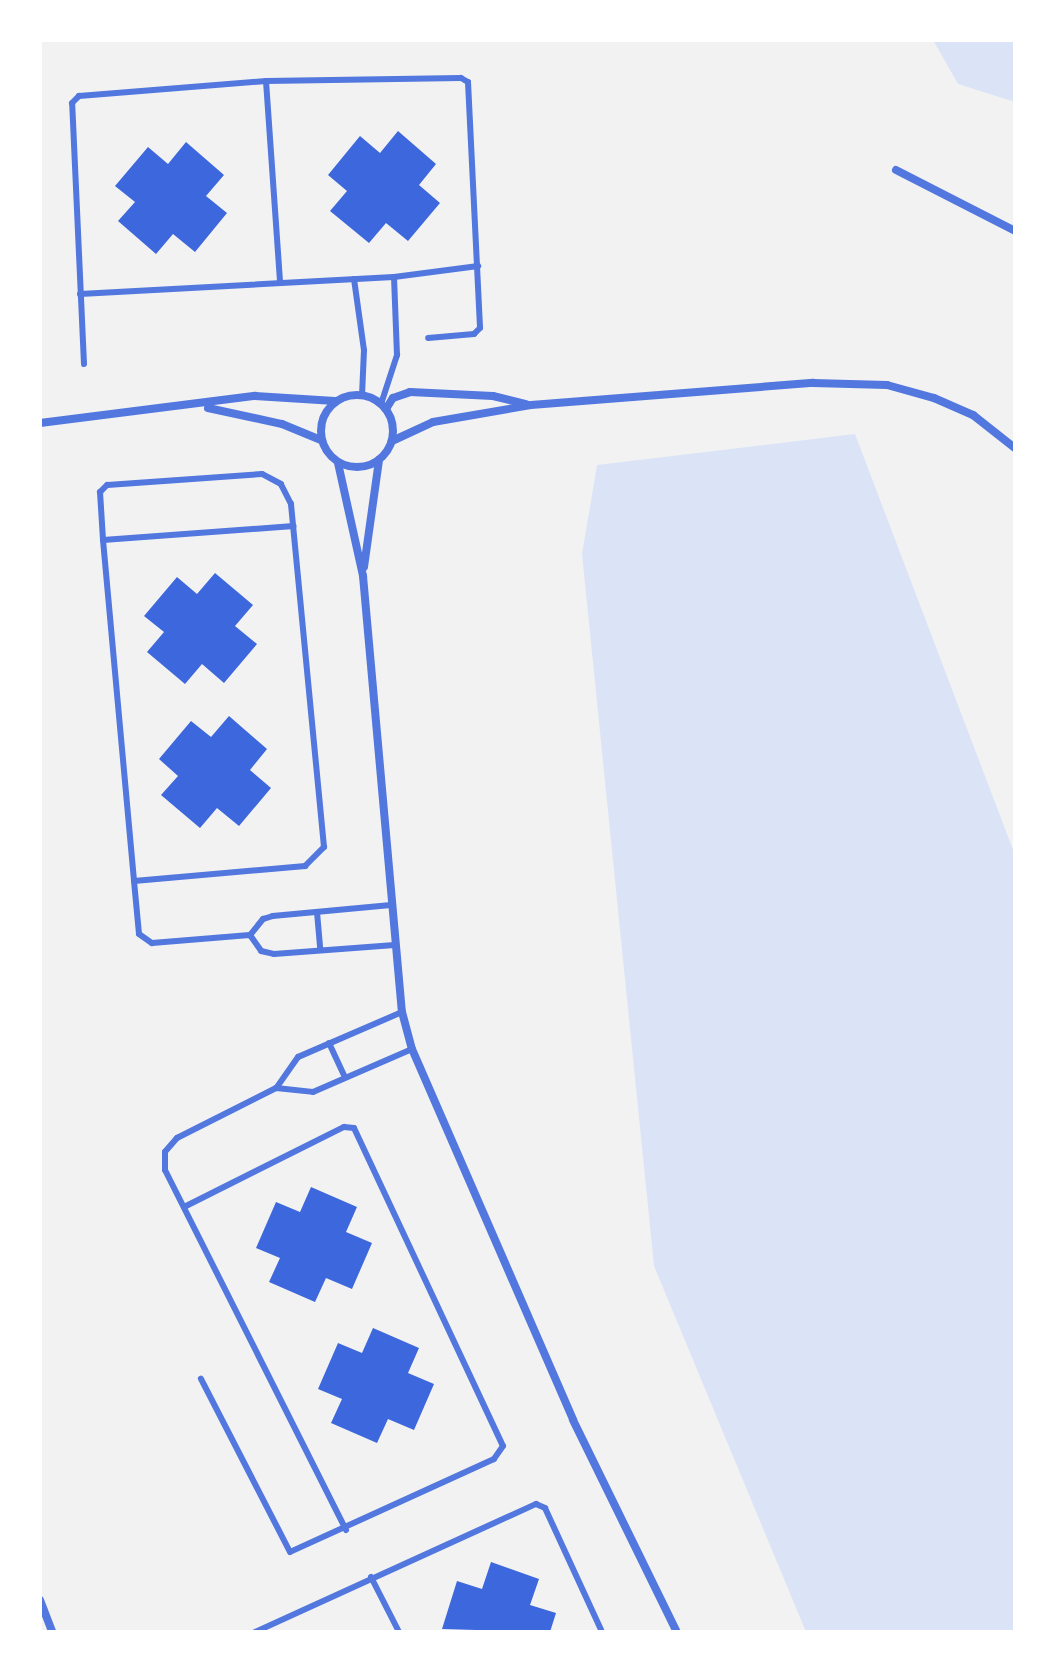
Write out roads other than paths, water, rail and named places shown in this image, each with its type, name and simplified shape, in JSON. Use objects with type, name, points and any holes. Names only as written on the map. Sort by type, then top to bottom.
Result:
[{"type":"street","points":[[896,170],[1015,231]]},
{"type":"street","points":[[363,576],[379,460],[392,441],[433,422],[531,405],[813,383],[887,385],[934,398],[973,415],[1015,448]]},
{"type":"street","points":[[384,406],[393,398],[410,392],[493,396],[531,405]]},
{"type":"street","points":[[40,423],[203,407],[279,395],[335,401],[362,395],[384,406]]},
{"type":"street","points":[[321,440],[322,419],[335,401]]},
{"type":"street","points":[[384,406],[392,441]]},
{"type":"street","points":[[203,407],[282,424],[321,440],[338,463],[363,576],[395,945],[402,1012],[412,1049],[573,1420],[677,1632]]},
{"type":"street","points":[[338,463],[359,468],[379,460]]},
{"type":"street","points":[[40,1600],[52,1632]]},
{"type":"lane","points":[[84,364],[70,108],[75,99],[266,81],[465,79],[478,266],[479,331],[428,338]]},
{"type":"lane","points":[[266,81],[280,283]]},
{"type":"lane","points":[[80,294],[394,277],[478,266]]},
{"type":"lane","points":[[384,406],[397,355],[394,277]]},
{"type":"lane","points":[[354,279],[364,350],[362,395]]},
{"type":"lane","points":[[134,881],[305,866],[324,847],[293,526],[287,493],[262,474],[122,483],[101,489],[103,540],[134,881],[139,934],[148,943],[250,935],[263,919],[391,905]]},
{"type":"lane","points":[[103,540],[293,526]]},
{"type":"lane","points":[[317,912],[320,949]]},
{"type":"lane","points":[[250,935],[268,953],[395,945]]},
{"type":"lane","points":[[346,1530],[165,1170],[170,1144],[276,1088],[292,1062],[402,1012]]},
{"type":"lane","points":[[329,1043],[345,1078]]},
{"type":"lane","points":[[276,1088],[306,1094],[412,1049]]},
{"type":"lane","points":[[184,1207],[344,1127],[356,1132],[504,1440],[494,1459],[346,1530],[300,1550],[288,1550],[201,1379]]},
{"type":"lane","points":[[255,1632],[529,1505],[541,1505],[602,1632]]},
{"type":"lane","points":[[371,1577],[399,1632]]}]
